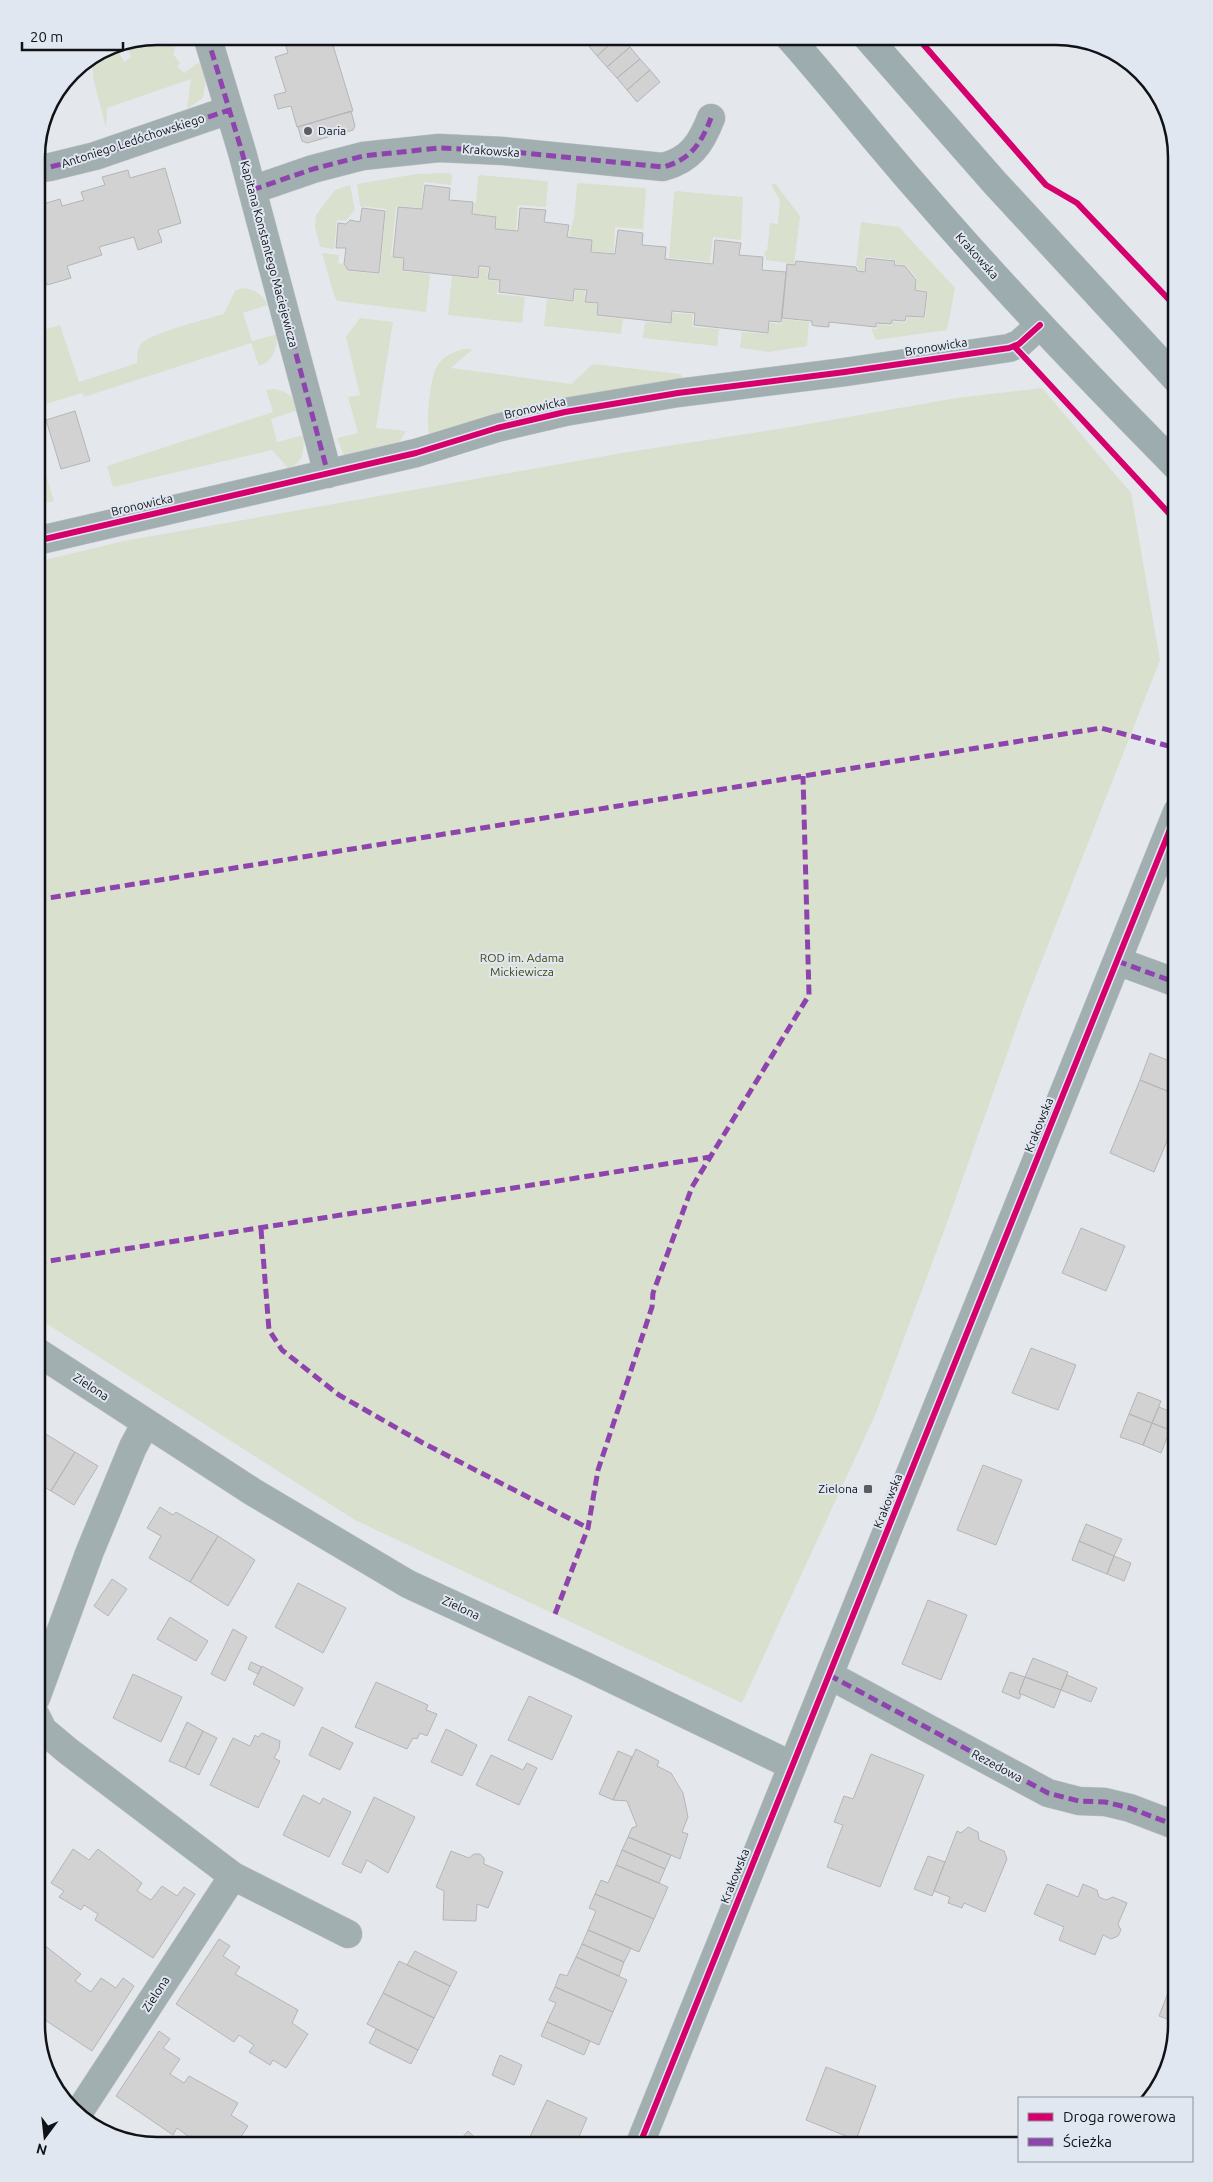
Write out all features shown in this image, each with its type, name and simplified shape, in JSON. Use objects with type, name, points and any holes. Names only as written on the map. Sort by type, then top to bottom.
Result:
[{"type":"main road","name":"Krakowska","points":[[796,45],[846,102],[922,195],[1040,325],[1168,458]]},
{"type":"main road","points":[[874,45],[1001,190],[1168,370]]},
{"type":"street","name":"Kapitana Konstantego Maciejewicza","points":[[210,45],[252,190],[328,474]]},
{"type":"street","name":"Antoniego Ledóchowskiego","points":[[45,168],[95,156],[229,110]]},
{"type":"street","name":"Krakowska","points":[[252,190],[313,169],[362,156],[439,148],[503,151],[663,167],[677,163],[695,149],[705,135],[712,118]]},
{"type":"street","name":"Bronowicka","points":[[45,539],[416,453],[497,428],[565,412],[678,393],[845,372],[1009,348],[1019,344],[1040,325]]},
{"type":"street","name":"Krakowska","points":[[643,2137],[1168,836]]},
{"type":"street","name":"Krakowska","points":[[1157,865],[1168,847]]},
{"type":"street","points":[[1117,961],[1168,980]]},
{"type":"street","name":"Zielona","points":[[45,1357],[302,1523],[408,1584],[625,1684],[792,1765]]},
{"type":"street","points":[[45,1674],[90,1551],[133,1447],[146,1423]]},
{"type":"street","name":"Rezedowa","points":[[828,1675],[1048,1793],[1079,1801],[1104,1802],[1130,1808],[1168,1823]]},
{"type":"street","points":[[45,1732],[232,1876],[348,1934]]},
{"type":"street","name":"Zielona","points":[[82,2108],[232,1876]]},
{"type":"green space","points":[[178,45],[174,48],[175,52],[173,54],[180,63],[177,66],[184,73],[201,61],[206,78],[203,98],[187,109],[191,79],[107,108],[106,128],[93,77],[92,66],[119,52],[124,62],[131,57],[127,49],[143,46]]},
{"type":"green space","points":[[449,173],[452,175],[451,185],[424,182],[421,208],[396,206],[391,257],[404,259],[403,271],[430,274],[426,312],[337,301],[322,253],[339,255],[338,263],[343,264],[348,271],[380,274],[386,209],[360,206],[357,184],[417,174]]},
{"type":"green space","points":[[478,176],[546,181],[548,182],[546,207],[518,205],[516,230],[496,229],[497,217],[473,214],[474,203],[476,203]]},
{"type":"green space","points":[[775,183],[800,216],[794,264],[766,260],[764,255],[765,251],[767,251],[770,223],[778,224],[780,200],[771,185]]},
{"type":"green space","points":[[577,184],[645,188],[643,229],[615,227],[614,253],[591,251],[593,239],[569,236],[574,218]]},
{"type":"green space","points":[[350,185],[355,209],[346,221],[337,220],[334,249],[320,247],[315,227],[316,215],[335,190]]},
{"type":"green space","points":[[676,191],[743,197],[741,240],[713,237],[710,262],[669,258],[674,193]]},
{"type":"green space","points":[[861,222],[899,227],[955,288],[947,330],[876,340],[871,328],[877,329],[877,324],[892,326],[892,321],[906,323],[907,317],[925,318],[928,291],[916,289],[917,279],[906,265],[896,264],[896,260],[865,256],[864,271],[858,270],[858,266],[856,266]]},
{"type":"green space","points":[[480,268],[488,268],[487,280],[499,281],[497,294],[525,297],[522,323],[448,315],[452,276],[478,279]]},
{"type":"green space","points":[[242,288],[250,290],[263,298],[268,305],[243,313],[252,341],[277,334],[274,353],[264,364],[259,366],[251,343],[84,397],[82,393],[45,404],[45,329],[60,325],[79,382],[137,363],[137,355],[141,344],[155,335],[224,314],[235,291]]},
{"type":"green space","points":[[575,290],[585,291],[584,302],[597,304],[596,316],[623,319],[621,334],[544,326],[547,299],[574,302]]},
{"type":"green space","points":[[673,313],[693,314],[692,327],[719,329],[717,346],[643,338],[645,322],[671,324]]},
{"type":"green space","points":[[360,318],[393,322],[376,428],[406,431],[399,443],[344,456],[337,438],[358,433],[348,397],[360,395],[346,337]]},
{"type":"green space","points":[[782,319],[809,322],[807,346],[769,352],[740,348],[742,332],[768,334],[770,323],[782,324]]},
{"type":"green space","points":[[464,349],[473,349],[451,368],[571,384],[593,364],[680,374],[684,378],[430,437],[428,424],[429,403],[436,368],[448,356]]},
{"type":"green space","name":"ROD im. Adama Mickiewicza","points":[[1042,388],[1131,493],[1160,660],[1024,1006],[943,1234],[876,1413],[742,1703],[355,1520],[45,1323],[45,560],[124,541],[628,452],[785,428],[957,398]]},
{"type":"green space","points":[[275,389],[290,396],[298,410],[271,419],[277,442],[304,435],[302,455],[294,466],[288,468],[272,450],[113,487],[107,466],[273,412],[266,390]]},
{"type":"green space","points":[[45,472],[54,501],[45,503]]},
{"type":"building","points":[[286,45],[333,45],[353,111],[297,127],[291,106],[278,109],[274,95],[286,92],[275,57],[288,53]]},
{"type":"building","points":[[588,45],[609,45],[597,56]]},
{"type":"building","points":[[609,45],[628,45],[630,47],[607,67],[597,56]]},
{"type":"building","points":[[630,47],[640,59],[617,78],[607,67]]},
{"type":"building","points":[[640,59],[650,70],[627,90],[617,78]]},
{"type":"building","points":[[650,70],[660,82],[637,102],[627,90]]},
{"type":"building","points":[[351,111],[355,126],[353,130],[307,143],[302,141],[298,127]]},
{"type":"building","points":[[165,168],[181,223],[158,230],[162,242],[138,250],[134,237],[99,247],[102,255],[67,266],[71,278],[47,285],[45,279],[45,203],[60,199],[62,206],[84,200],[81,192],[105,185],[102,177],[128,170],[130,178]]},
{"type":"building","points":[[425,185],[450,188],[449,200],[473,202],[472,214],[496,217],[495,229],[518,231],[520,208],[546,210],[544,222],[569,225],[567,237],[592,240],[591,252],[615,254],[618,230],[643,233],[642,245],[666,247],[665,259],[713,264],[715,240],[741,243],[739,255],[763,257],[762,270],[786,272],[781,322],[769,321],[768,333],[694,325],[695,313],[672,311],[671,323],[597,315],[598,303],[585,302],[587,290],[574,289],[573,301],[499,292],[500,280],[488,279],[490,267],[479,266],[478,278],[403,270],[404,258],[393,257],[398,207],[422,209]]},
{"type":"building","points":[[362,208],[385,211],[379,273],[348,270],[344,264],[346,248],[336,248],[338,223],[346,224],[350,220],[360,222]]},
{"type":"building","points":[[866,258],[895,261],[894,265],[905,266],[916,280],[915,290],[927,292],[924,317],[906,316],[905,321],[892,320],[891,324],[876,323],[876,327],[829,322],[829,327],[816,326],[812,325],[812,321],[782,318],[787,264],[795,265],[796,261],[856,267],[857,271],[865,272]]},
{"type":"building","points":[[75,411],[90,461],[61,469],[46,420]]},
{"type":"building","points":[[1150,1053],[1168,1060],[1168,1091],[1140,1080]]},
{"type":"building","points":[[1140,1080],[1168,1091],[1168,1139],[1154,1172],[1110,1153]]},
{"type":"building","points":[[1081,1228],[1125,1246],[1106,1291],[1062,1273]]},
{"type":"building","points":[[1031,1348],[1076,1365],[1058,1410],[1012,1393]]},
{"type":"building","points":[[1138,1392],[1161,1401],[1152,1423],[1129,1414]]},
{"type":"building","points":[[1159,1407],[1168,1411],[1168,1429],[1152,1423]]},
{"type":"building","points":[[1129,1414],[1152,1423],[1143,1445],[1120,1437]]},
{"type":"building","points":[[1152,1423],[1168,1429],[1168,1435],[1161,1453],[1143,1445]]},
{"type":"building","points":[[45,1434],[75,1452],[51,1491],[45,1488]]},
{"type":"building","points":[[75,1452],[98,1466],[74,1505],[51,1491]]},
{"type":"building","points":[[983,1465],[1022,1480],[996,1545],[957,1530]]},
{"type":"building","points":[[160,1507],[173,1515],[176,1512],[218,1536],[190,1582],[149,1558],[161,1536],[147,1528]]},
{"type":"building","points":[[1086,1524],[1122,1539],[1114,1556],[1079,1541]]},
{"type":"building","points":[[218,1536],[255,1560],[228,1606],[190,1582]]},
{"type":"building","points":[[1079,1541],[1114,1556],[1107,1574],[1072,1560]]},
{"type":"building","points":[[1114,1556],[1131,1563],[1124,1581],[1107,1574]]},
{"type":"building","points":[[112,1579],[127,1589],[108,1616],[94,1606]]},
{"type":"building","points":[[298,1583],[346,1608],[323,1653],[275,1627]]},
{"type":"building","points":[[928,1600],[967,1615],[941,1680],[902,1664]]},
{"type":"building","points":[[170,1617],[208,1641],[196,1661],[157,1639]]},
{"type":"building","points":[[233,1629],[247,1637],[225,1681],[211,1674]]},
{"type":"building","points":[[1033,1658],[1068,1672],[1061,1690],[1025,1677]]},
{"type":"building","points":[[251,1662],[262,1667],[258,1674],[248,1669]]},
{"type":"building","points":[[262,1666],[303,1688],[294,1706],[253,1684]]},
{"type":"building","points":[[1010,1672],[1025,1677],[1019,1693],[1021,1695],[1019,1699],[1002,1692]]},
{"type":"building","points":[[133,1674],[182,1697],[161,1742],[113,1718]]},
{"type":"building","points":[[1067,1675],[1097,1688],[1091,1702],[1061,1690]]},
{"type":"building","points":[[1025,1677],[1061,1690],[1054,1708],[1019,1693]]},
{"type":"building","points":[[376,1682],[428,1705],[426,1710],[437,1714],[427,1736],[420,1733],[417,1739],[413,1738],[407,1749],[355,1727]]},
{"type":"building","points":[[529,1696],[572,1716],[552,1760],[508,1740]]},
{"type":"building","points":[[187,1722],[203,1731],[185,1768],[169,1761]]},
{"type":"building","points":[[322,1727],[353,1743],[340,1770],[309,1755]]},
{"type":"building","points":[[446,1729],[477,1745],[462,1776],[431,1762]]},
{"type":"building","points":[[203,1731],[217,1738],[199,1775],[185,1768]]},
{"type":"building","points":[[262,1733],[280,1741],[279,1749],[274,1758],[280,1761],[258,1808],[210,1785],[233,1738],[250,1746],[255,1735],[258,1737]]},
{"type":"building","points":[[636,1749],[659,1761],[657,1766],[671,1773],[683,1793],[688,1817],[682,1832],[688,1834],[680,1859],[628,1837],[632,1828],[637,1826],[627,1801],[613,1800]]},
{"type":"building","points":[[618,1751],[632,1757],[613,1800],[599,1794]]},
{"type":"building","points":[[871,1754],[924,1775],[880,1887],[827,1867],[843,1825],[834,1822],[844,1796],[853,1799]]},
{"type":"building","points":[[491,1755],[523,1770],[527,1763],[537,1768],[519,1805],[476,1785]]},
{"type":"building","points":[[303,1795],[320,1804],[323,1798],[351,1812],[329,1857],[283,1835]]},
{"type":"building","points":[[374,1797],[415,1817],[388,1873],[367,1860],[361,1873],[342,1864]]},
{"type":"building","points":[[968,1827],[978,1832],[979,1840],[1004,1851],[1007,1859],[985,1912],[964,1903],[962,1908],[948,1903],[950,1897],[934,1891],[957,1831],[961,1833]]},
{"type":"building","points":[[628,1837],[671,1855],[665,1869],[622,1850]]},
{"type":"building","points":[[73,1849],[89,1860],[98,1849],[142,1883],[137,1891],[151,1900],[162,1886],[177,1896],[184,1887],[195,1894],[153,1958],[95,1920],[98,1914],[84,1905],[81,1910],[59,1897],[64,1891],[51,1883]]},
{"type":"building","points":[[622,1850],[665,1869],[659,1883],[616,1865]]},
{"type":"building","points":[[451,1851],[469,1858],[474,1854],[480,1854],[484,1858],[484,1864],[503,1872],[488,1908],[477,1904],[476,1921],[443,1920],[444,1891],[436,1887]]},
{"type":"building","points":[[928,1856],[945,1862],[932,1896],[914,1889]]},
{"type":"building","points":[[616,1865],[668,1887],[654,1919],[595,1894],[601,1880],[608,1883]]},
{"type":"building","points":[[1047,1884],[1078,1897],[1083,1884],[1097,1890],[1099,1897],[1106,1900],[1113,1897],[1127,1903],[1118,1924],[1121,1930],[1118,1936],[1111,1939],[1103,1935],[1095,1955],[1059,1940],[1064,1927],[1034,1914]]},
{"type":"building","points":[[595,1894],[654,1919],[639,1952],[588,1930],[596,1911],[589,1908]]},
{"type":"building","points":[[588,1930],[631,1948],[624,1962],[582,1944]]},
{"type":"building","points":[[219,1939],[230,1946],[223,1956],[240,1967],[235,1974],[298,2010],[292,2023],[308,2034],[286,2068],[273,2060],[270,2065],[249,2052],[254,2045],[239,2035],[234,2042],[176,2004]]},
{"type":"building","points":[[582,1944],[624,1962],[619,1976],[576,1957]]},
{"type":"building","points":[[45,1946],[81,1974],[75,1981],[91,1992],[101,1978],[116,1988],[123,1978],[134,1986],[92,2051],[45,2020]]},
{"type":"building","points":[[415,1951],[457,1972],[450,1986],[407,1965]]},
{"type":"building","points":[[576,1957],[627,1980],[613,2012],[555,1987],[560,1974],[567,1976]]},
{"type":"building","points":[[399,1961],[450,1986],[434,2018],[383,1993]]},
{"type":"building","points":[[555,1987],[613,2012],[599,2045],[547,2022],[556,2003],[549,2000]]},
{"type":"building","points":[[383,1993],[434,2018],[418,2050],[367,2024]]},
{"type":"building","points":[[1168,1993],[1168,2020],[1159,2016]]},
{"type":"building","points":[[547,2022],[590,2041],[584,2055],[541,2036]]},
{"type":"building","points":[[376,2029],[418,2050],[411,2064],[369,2043]]},
{"type":"building","points":[[159,2031],[170,2039],[163,2048],[180,2059],[170,2074],[184,2083],[189,2076],[238,2103],[231,2115],[248,2126],[241,2137],[189,2137],[177,2128],[173,2135],[116,2096]]},
{"type":"building","points":[[500,2055],[522,2065],[514,2085],[492,2075]]},
{"type":"building","points":[[826,2067],[876,2086],[857,2137],[848,2137],[806,2120]]},
{"type":"building","points":[[547,2100],[587,2118],[579,2137],[530,2137]]},
{"type":"building","points":[[468,2131],[474,2137],[463,2137]]},
{"type":"marked path","points":[[210,45],[242,152],[328,474]]},
{"type":"marked path","points":[[45,168],[95,156],[229,110]]},
{"type":"marked path","points":[[252,190],[313,169],[363,156],[439,148],[503,151],[663,167],[680,160],[693,150],[703,136],[711,118]]},
{"type":"marked path","points":[[45,899],[1101,728],[1168,746]]},
{"type":"marked path","points":[[555,1614],[588,1528],[598,1470],[652,1307],[653,1293],[692,1187],[809,995],[803,776]]},
{"type":"marked path","points":[[1117,961],[1168,980]]},
{"type":"marked path","points":[[45,1262],[710,1157]]},
{"type":"marked path","points":[[261,1229],[269,1330],[282,1350],[339,1395],[423,1443],[588,1528]]},
{"type":"marked path","points":[[829,1675],[1048,1793],[1079,1801],[1105,1802],[1130,1808],[1168,1823]]},
{"type":"cycle path","points":[[924,45],[1046,185],[1077,203],[1168,299]]},
{"type":"cycle path","points":[[45,539],[416,453],[497,428],[565,412],[678,393],[845,372],[1009,348],[1019,344],[1040,325]]},
{"type":"cycle path","points":[[1014,346],[1168,512]]},
{"type":"cycle path","points":[[643,2137],[1168,834]]},
{"type":"place","name":"Daria","points":[[308,131]]},
{"type":"place","name":"Zielona","points":[[868,1489]]}]
